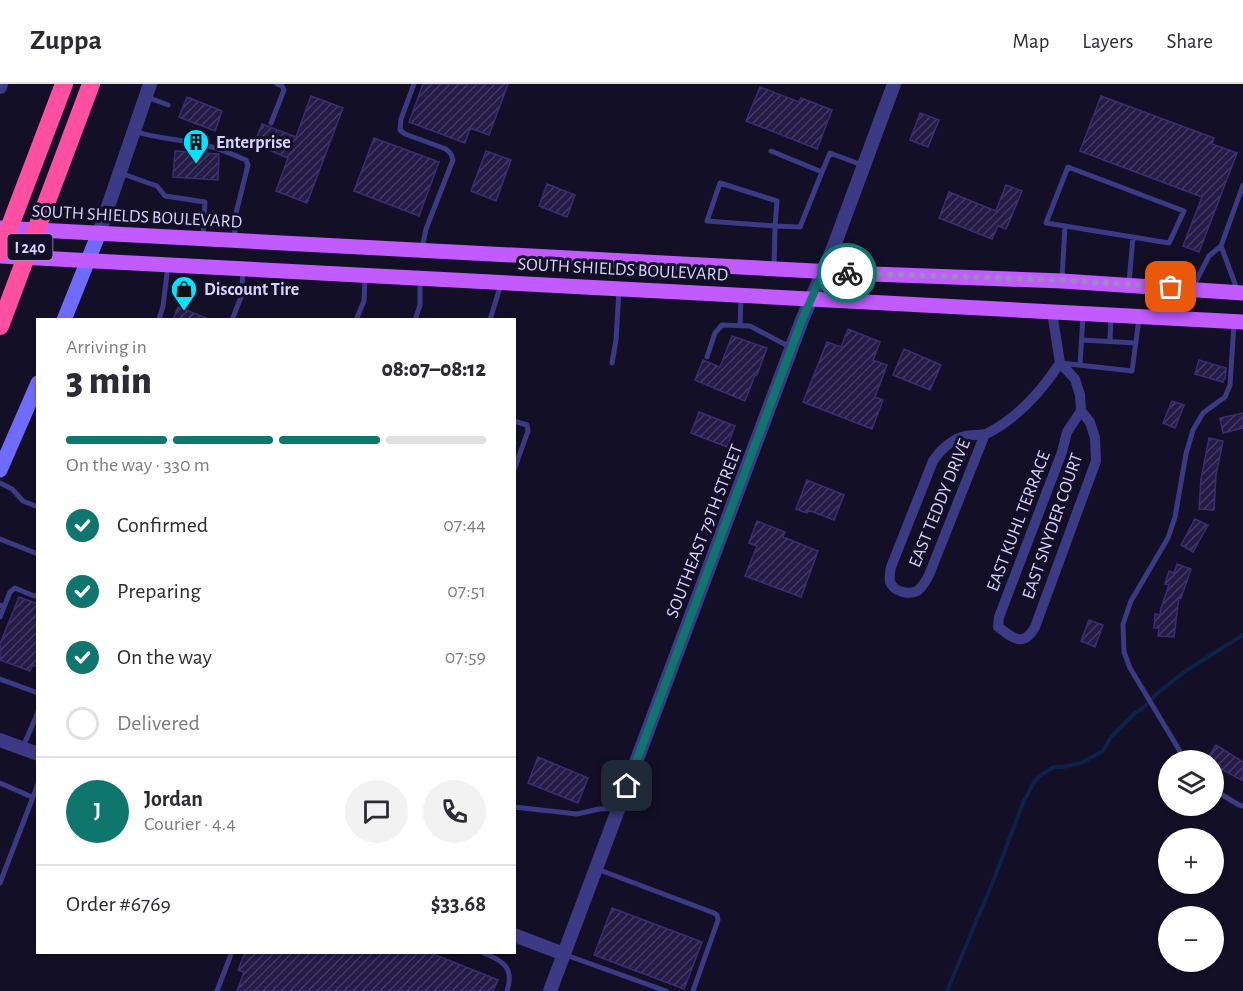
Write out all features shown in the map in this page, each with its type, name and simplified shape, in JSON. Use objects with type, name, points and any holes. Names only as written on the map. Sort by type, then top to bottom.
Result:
[{"type":"highway","name":"I 240","points":[[0,254],[64,84]]},
{"type":"highway","name":"I 240","points":[[0,326],[91,84]]},
{"type":"main road","name":"SOUTH SHIELDS BOULEVARD","points":[[0,228],[823,272],[1062,280],[1240,292]]},
{"type":"main road","points":[[65,318],[99,233]]},
{"type":"main road","points":[[388,249],[388,276]]},
{"type":"main road","name":"SOUTH SHIELDS BOULEVARD","points":[[0,254],[1239,322]]},
{"type":"main road","points":[[0,470],[33,404]]},
{"type":"street","name":"SOUTHEAST 79TH STREET","points":[[550,991],[791,348],[834,246],[894,84]]},
{"type":"street","points":[[99,233],[148,90]]},
{"type":"street","points":[[985,434],[1019,414],[1047,383],[1060,363],[1052,312]]},
{"type":"street","name":"EAST SNYDER COURT","points":[[1012,639],[1026,638],[1035,627],[1096,461],[1095,438],[1090,422],[1081,411],[1080,395],[1075,378],[1060,363]]},
{"type":"street","name":"EAST KUHL TERRACE","points":[[1012,639],[998,627],[999,617],[1062,452],[1067,432],[1081,411]]},
{"type":"street","name":"EAST TEDDY DRIVE","points":[[985,434],[929,574],[920,589],[911,593],[902,592],[890,582],[889,573],[933,461],[940,451],[952,442],[964,436],[985,434]]},
{"type":"street","points":[[0,740],[36,753]]},
{"type":"street","points":[[516,936],[564,954]]},
{"type":"lane","points":[[271,123],[284,90],[278,84]]},
{"type":"lane","points":[[414,84],[401,119],[400,130],[446,149],[453,160],[432,213],[421,251]]},
{"type":"lane","points":[[148,90],[168,105]]},
{"type":"lane","points":[[134,131],[150,136],[198,143],[246,160],[248,165],[235,217],[235,241]]},
{"type":"lane","points":[[771,150],[822,172]]},
{"type":"lane","points":[[774,269],[775,226],[777,201],[720,183],[707,221],[775,226],[800,227],[830,153],[864,165]]},
{"type":"lane","points":[[1068,167],[1184,211],[1169,243],[1065,226],[1046,224],[1068,167]]},
{"type":"lane","points":[[120,173],[157,186],[165,196],[205,202],[203,239]]},
{"type":"lane","points":[[1193,289],[1209,256],[1221,246],[1243,185]]},
{"type":"lane","points":[[1062,280],[1065,226]]},
{"type":"lane","points":[[1129,285],[1133,237]]},
{"type":"lane","points":[[1221,246],[1240,292]]},
{"type":"lane","points":[[160,318],[168,265]]},
{"type":"lane","points":[[233,318],[241,297],[243,269]]},
{"type":"lane","points":[[357,318],[364,301],[365,275]]},
{"type":"lane","points":[[416,318],[420,305],[420,278]]},
{"type":"lane","points":[[491,318],[501,282]]},
{"type":"lane","points":[[612,363],[616,340],[619,289]]},
{"type":"lane","points":[[740,326],[741,295]]},
{"type":"lane","points":[[1080,365],[1083,314]]},
{"type":"lane","points":[[1110,341],[1111,315]]},
{"type":"lane","points":[[1060,363],[1132,370],[1140,316]]},
{"type":"lane","points":[[1179,750],[1130,668],[1124,652],[1123,624],[1131,601],[1168,538],[1175,517],[1186,454],[1193,430],[1203,413],[1225,397],[1230,385],[1239,322]]},
{"type":"lane","points":[[707,357],[715,333],[722,325],[750,326],[791,348]]},
{"type":"lane","points":[[1082,340],[1136,343]]},
{"type":"lane","points":[[516,422],[527,425],[528,431],[516,464]]},
{"type":"lane","points":[[0,483],[12,489],[23,501],[36,506]]},
{"type":"lane","points":[[0,539],[36,553]]},
{"type":"lane","points":[[0,617],[2,606],[15,588],[36,596]]},
{"type":"lane","points":[[0,679],[36,692]]},
{"type":"lane","points":[[23,749],[36,717]]},
{"type":"lane","points":[[0,783],[32,797]]},
{"type":"lane","points":[[0,882],[36,788]]},
{"type":"lane","points":[[1224,796],[1243,806]]},
{"type":"lane","points":[[516,807],[578,814],[599,809],[619,808]]},
{"type":"lane","points":[[596,869],[717,915],[718,920],[693,991]]},
{"type":"lane","points":[[217,991],[231,954]]},
{"type":"lane","points":[[485,954],[507,968],[510,974],[507,991]]},
{"type":"lane","points":[[564,954],[666,991]]},
{"type":"building","points":[[423,84],[508,84],[489,135],[470,128],[465,143],[409,122]]},
{"type":"building","points":[[760,87],[799,102],[801,98],[832,110],[817,149],[746,121]]},
{"type":"building","points":[[311,96],[343,108],[307,203],[276,191],[288,158],[254,144],[262,124],[296,137]]},
{"type":"building","points":[[1101,96],[1214,138],[1212,144],[1237,153],[1199,252],[1183,246],[1202,197],[1080,151]]},
{"type":"building","points":[[187,97],[222,111],[215,131],[179,117]]},
{"type":"building","points":[[920,113],[939,120],[928,147],[910,140]]},
{"type":"building","points":[[374,138],[439,162],[419,216],[354,191]]},
{"type":"building","name":"Enterprise","points":[[175,151],[219,154],[218,180],[173,177]]},
{"type":"building","points":[[486,151],[511,160],[496,201],[471,191]]},
{"type":"building","points":[[547,184],[575,195],[567,217],[539,206]]},
{"type":"building","points":[[1006,185],[1022,191],[1006,229],[998,226],[992,239],[939,218],[949,192],[996,211]]},
{"type":"building","name":"Discount Tire","points":[[178,307],[206,318],[174,318]]},
{"type":"building","points":[[848,329],[880,342],[873,360],[887,365],[875,397],[883,400],[872,429],[803,402],[827,342],[841,347]]},
{"type":"building","points":[[732,336],[767,348],[745,401],[695,380],[703,360],[720,367]]},
{"type":"building","points":[[904,349],[941,365],[930,390],[893,375]]},
{"type":"building","points":[[1199,360],[1226,368],[1223,382],[1195,374]]},
{"type":"building","points":[[1172,401],[1184,405],[1175,428],[1163,423]]},
{"type":"building","points":[[699,412],[735,426],[727,447],[691,433]]},
{"type":"building","points":[[1243,413],[1243,428],[1223,433],[1220,418]]},
{"type":"building","points":[[1209,438],[1223,441],[1216,475],[1214,510],[1199,509],[1201,479]]},
{"type":"building","points":[[807,480],[844,495],[834,520],[808,510],[807,513],[796,509]]},
{"type":"building","points":[[1195,519],[1208,525],[1193,552],[1181,545]]},
{"type":"building","points":[[757,521],[785,532],[783,537],[818,551],[801,597],[745,576],[757,546],[749,543]]},
{"type":"building","points":[[1177,564],[1191,569],[1181,598],[1179,597],[1174,637],[1158,636],[1159,628],[1154,628],[1155,614],[1160,615],[1169,585],[1165,584],[1169,571],[1174,573]]},
{"type":"building","points":[[19,597],[36,603],[36,666],[33,665],[30,671],[0,660],[0,644]]},
{"type":"building","points":[[1089,620],[1103,625],[1095,647],[1081,641]]},
{"type":"building","points":[[1216,745],[1224,750],[1213,750]]},
{"type":"building","points":[[1224,750],[1243,762],[1243,781],[1224,771]]},
{"type":"building","points":[[538,757],[588,778],[578,803],[528,783]]},
{"type":"building","points":[[612,908],[702,942],[684,989],[594,955]]},
{"type":"building","points":[[244,954],[433,954],[498,980],[493,991],[237,991],[244,972],[238,970]]},
{"type":"waterway","points":[[947,991],[1023,803],[1039,776],[1054,767],[1081,763],[1103,751],[1111,737],[1154,696],[1184,672],[1243,635]]},
{"type":"way so far","points":[[847,273],[1062,280],[1171,287]]},
{"type":"place","name":"Enterprise","points":[[196,165]]},
{"type":"place","name":"Discount Tire","points":[[184,312]]},
{"type":"route","points":[[627,786],[802,320],[823,272],[847,273]]}]
